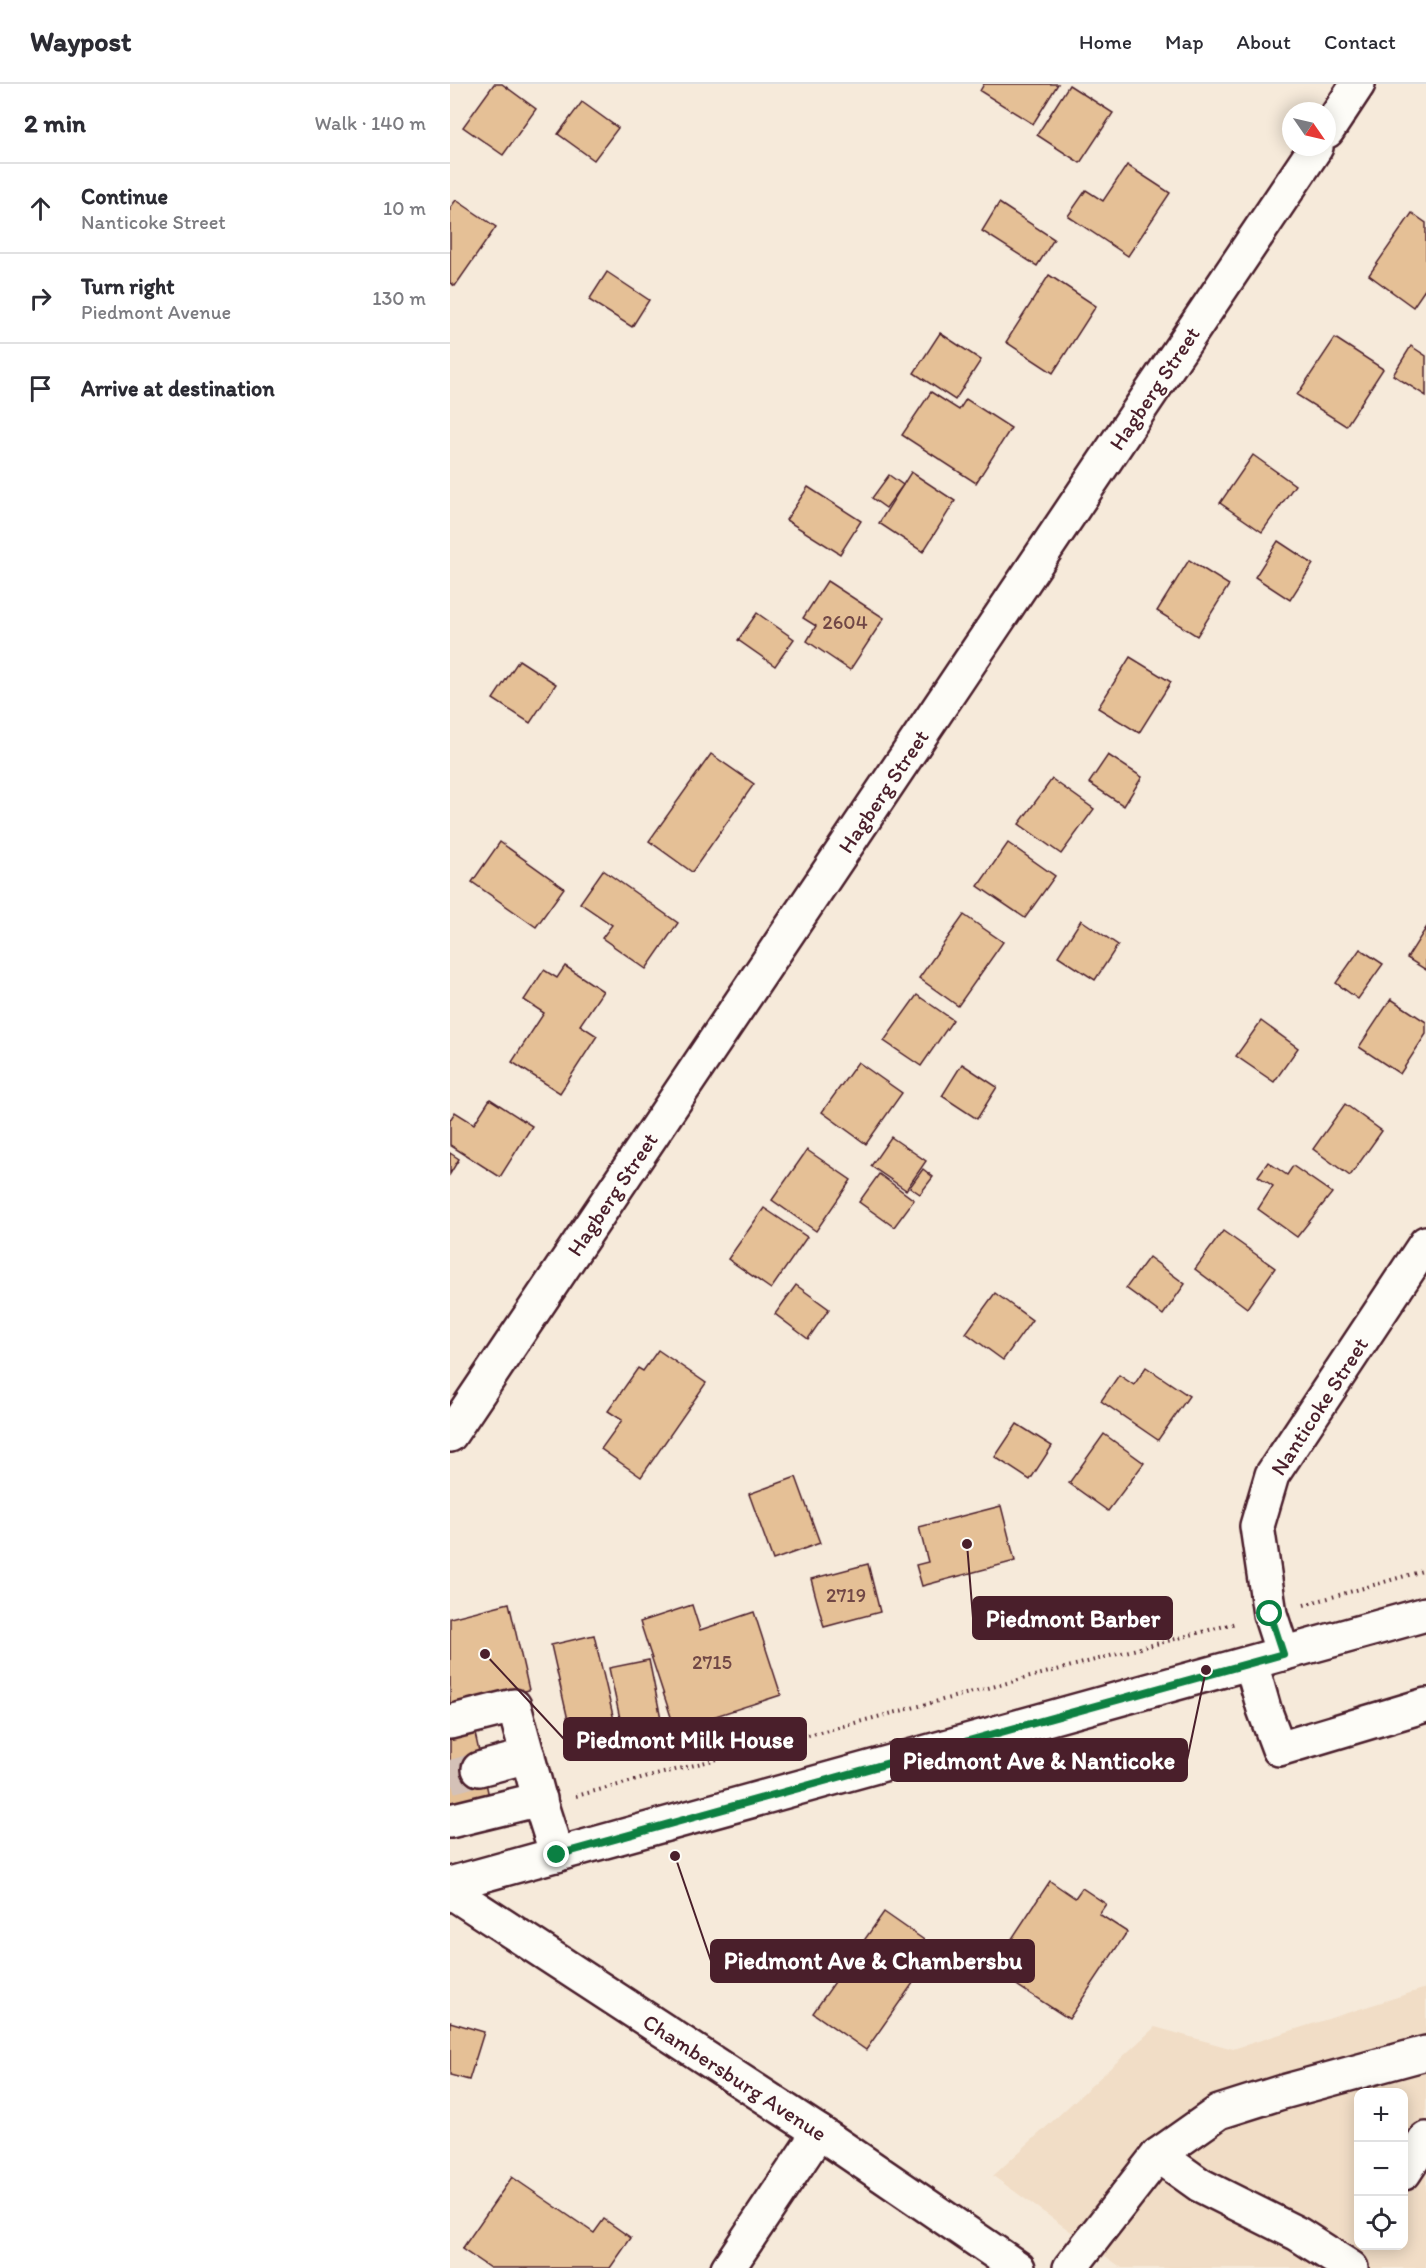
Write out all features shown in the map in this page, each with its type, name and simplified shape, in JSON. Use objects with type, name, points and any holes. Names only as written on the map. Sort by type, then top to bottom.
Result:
[{"type":"street","points":[[1336,117],[1358,84]]},
{"type":"street","name":"Hagberg Street","points":[[450,1435],[1310,156]]},
{"type":"street","name":"Nanticoke Street","points":[[1283,1654],[1270,1614],[1257,1526],[1272,1475],[1426,1243]]},
{"type":"street","points":[[450,1884],[1426,1614]]},
{"type":"street","points":[[1251,1663],[1279,1749],[1426,1705]]},
{"type":"street","points":[[450,1722],[514,1706],[557,1855]]},
{"type":"street","points":[[479,1769],[528,1756]]},
{"type":"street","points":[[450,1821],[540,1802]]},
{"type":"street","name":"Chambersburg Avenue","points":[[450,1891],[819,2132],[1018,2268]]},
{"type":"street","points":[[1070,2268],[1158,2155],[1219,2112],[1279,2093],[1426,2053]]},
{"type":"street","points":[[728,2268],[819,2132]]},
{"type":"street","points":[[1408,2166],[1426,2139]]},
{"type":"street","points":[[1158,2155],[1200,2185],[1298,2234],[1351,2257]]},
{"type":"path","points":[[540,1802],[1270,1614],[1426,1570]]},
{"type":"shaded area","points":[[1426,1988],[1426,2268],[1122,2268],[993,2176],[1155,2027],[1233,2049]]},
{"type":"building","points":[[494,84],[502,84],[536,109],[503,155],[463,127]]},
{"type":"building","points":[[984,84],[1058,84],[1033,124],[980,91]]},
{"type":"building","points":[[1069,85],[1113,113],[1080,163],[1037,135]]},
{"type":"building","points":[[582,102],[618,128],[594,160],[558,134]]},
{"type":"building","points":[[1127,165],[1170,193],[1128,256],[1068,216],[1086,190],[1103,201]]},
{"type":"building","points":[[456,200],[496,227],[455,286],[450,283],[450,208]]},
{"type":"building","points":[[999,203],[1054,239],[1037,266],[982,231]]},
{"type":"building","points":[[1412,213],[1426,223],[1426,288],[1413,307],[1369,275]]},
{"type":"building","points":[[607,272],[649,300],[632,327],[589,300]]},
{"type":"building","points":[[1049,275],[1096,306],[1053,373],[1006,342]]},
{"type":"building","points":[[940,333],[981,360],[955,400],[914,373]]},
{"type":"building","points":[[1335,338],[1383,369],[1346,426],[1297,395]]},
{"type":"building","points":[[1411,346],[1426,356],[1426,396],[1393,375]]},
{"type":"building","points":[[931,392],[959,410],[966,399],[1011,428],[976,483],[902,435]]},
{"type":"building","points":[[1253,455],[1295,485],[1262,532],[1220,503]]},
{"type":"building","points":[[911,472],[955,501],[923,552],[879,523]]},
{"type":"building","points":[[889,475],[903,485],[886,508],[872,498]]},
{"type":"building","points":[[808,487],[861,521],[840,554],[786,520]]},
{"type":"building","points":[[1278,541],[1313,564],[1290,600],[1255,577]]},
{"type":"building","points":[[1189,560],[1229,585],[1197,636],[1157,611]]},
{"type":"building","points":[[827,581],[884,618],[850,670],[807,641],[816,626],[803,618]]},
{"type":"building","points":[[757,613],[794,639],[775,666],[738,640]]},
{"type":"building","points":[[1130,657],[1171,682],[1139,733],[1098,708]]},
{"type":"building","points":[[519,660],[556,684],[530,723],[493,699]]},
{"type":"building","points":[[711,754],[754,784],[692,872],[649,841]]},
{"type":"building","points":[[1108,755],[1142,777],[1124,806],[1089,783]]},
{"type":"building","points":[[1052,779],[1094,809],[1061,854],[1019,824]]},
{"type":"building","points":[[500,842],[564,888],[536,927],[472,882]]},
{"type":"building","points":[[1008,843],[1055,876],[1025,918],[978,886]]},
{"type":"building","points":[[603,870],[678,923],[646,969],[602,938],[612,925],[580,903]]},
{"type":"building","points":[[964,915],[1003,942],[958,1006],[919,978]]},
{"type":"building","points":[[1081,920],[1118,945],[1095,980],[1058,956]]},
{"type":"building","points":[[1426,928],[1426,970],[1407,958]]},
{"type":"building","points":[[1360,949],[1383,964],[1358,999],[1336,983]]},
{"type":"building","points":[[565,966],[603,991],[580,1025],[597,1036],[560,1093],[512,1062],[544,1013],[524,1000],[544,970],[557,978]]},
{"type":"building","points":[[917,995],[953,1020],[921,1066],[884,1041]]},
{"type":"building","points":[[1391,999],[1426,1022],[1426,1034],[1400,1074],[1359,1047]]},
{"type":"building","points":[[1261,1021],[1298,1048],[1274,1082],[1236,1056]]},
{"type":"building","points":[[858,1062],[902,1093],[866,1144],[822,1112]]},
{"type":"building","points":[[962,1064],[997,1087],[977,1119],[942,1096]]},
{"type":"building","points":[[490,1099],[532,1126],[500,1177],[450,1145],[450,1120],[455,1112],[474,1124]]},
{"type":"building","points":[[1345,1104],[1382,1131],[1350,1176],[1313,1149]]},
{"type":"building","points":[[891,1137],[926,1161],[906,1190],[871,1166]]},
{"type":"building","points":[[807,1150],[851,1180],[816,1231],[772,1200]]},
{"type":"building","points":[[450,1153],[459,1159],[450,1174]]},
{"type":"building","points":[[1268,1162],[1287,1175],[1293,1166],[1332,1193],[1297,1237],[1258,1209],[1273,1186],[1258,1176]]},
{"type":"building","points":[[923,1169],[933,1177],[920,1194],[910,1187]]},
{"type":"building","points":[[879,1174],[914,1200],[894,1227],[859,1202]]},
{"type":"building","points":[[764,1208],[807,1237],[771,1289],[728,1259]]},
{"type":"building","points":[[1223,1231],[1275,1268],[1247,1308],[1195,1269]]},
{"type":"building","points":[[1149,1257],[1185,1284],[1163,1315],[1126,1288]]},
{"type":"building","points":[[796,1285],[829,1309],[808,1339],[775,1314]]},
{"type":"building","points":[[995,1293],[1032,1320],[1003,1360],[966,1333]]},
{"type":"building","points":[[658,1350],[706,1383],[641,1477],[601,1449],[622,1420],[608,1411],[638,1368],[643,1371]]},
{"type":"building","points":[[1146,1367],[1189,1396],[1158,1440],[1101,1401],[1119,1375],[1134,1385]]},
{"type":"building","points":[[1017,1424],[1052,1446],[1030,1480],[995,1457]]},
{"type":"building","points":[[1104,1434],[1144,1463],[1108,1511],[1069,1483]]},
{"type":"building","points":[[796,1477],[820,1543],[773,1560],[749,1494]]},
{"type":"building","points":[[1001,1506],[1015,1561],[922,1586],[916,1565],[928,1562],[919,1527]]},
{"type":"building","points":[[868,1564],[880,1612],[824,1627],[811,1579]]},
{"type":"building","points":[[509,1603],[529,1690],[450,1710],[450,1618]]},
{"type":"building","points":[[692,1605],[700,1630],[754,1612],[781,1695],[675,1729],[640,1622]]},
{"type":"building","points":[[594,1635],[619,1741],[575,1751],[551,1645]]},
{"type":"building","points":[[649,1660],[663,1728],[624,1737],[609,1668]]},
{"type":"building","points":[[474,1729],[492,1810],[450,1819],[450,1734]]},
{"type":"building","points":[[1050,1881],[1075,1898],[1082,1888],[1106,1904],[1099,1914],[1127,1932],[1069,2019],[992,1969]]},
{"type":"building","points":[[884,1912],[937,1949],[866,2050],[813,2013]]},
{"type":"building","points":[[450,2022],[484,2032],[469,2080],[450,2075]]},
{"type":"building","points":[[512,2177],[594,2233],[604,2219],[631,2238],[610,2268],[490,2268],[462,2249]]},
{"type":"tunnel","points":[[450,1777],[479,1769]]},
{"type":"place","name":"Piedmont Barber","points":[[967,1544]]},
{"type":"place","name":"Piedmont Milk House","points":[[485,1654]]},
{"type":"place","name":"Piedmont Ave & Nanticoke","points":[[1206,1670]]},
{"type":"place","name":"Piedmont Ave & Chambersbu","points":[[675,1856]]},
{"type":"route","points":[[557,1855],[1283,1654],[1270,1614]]}]
